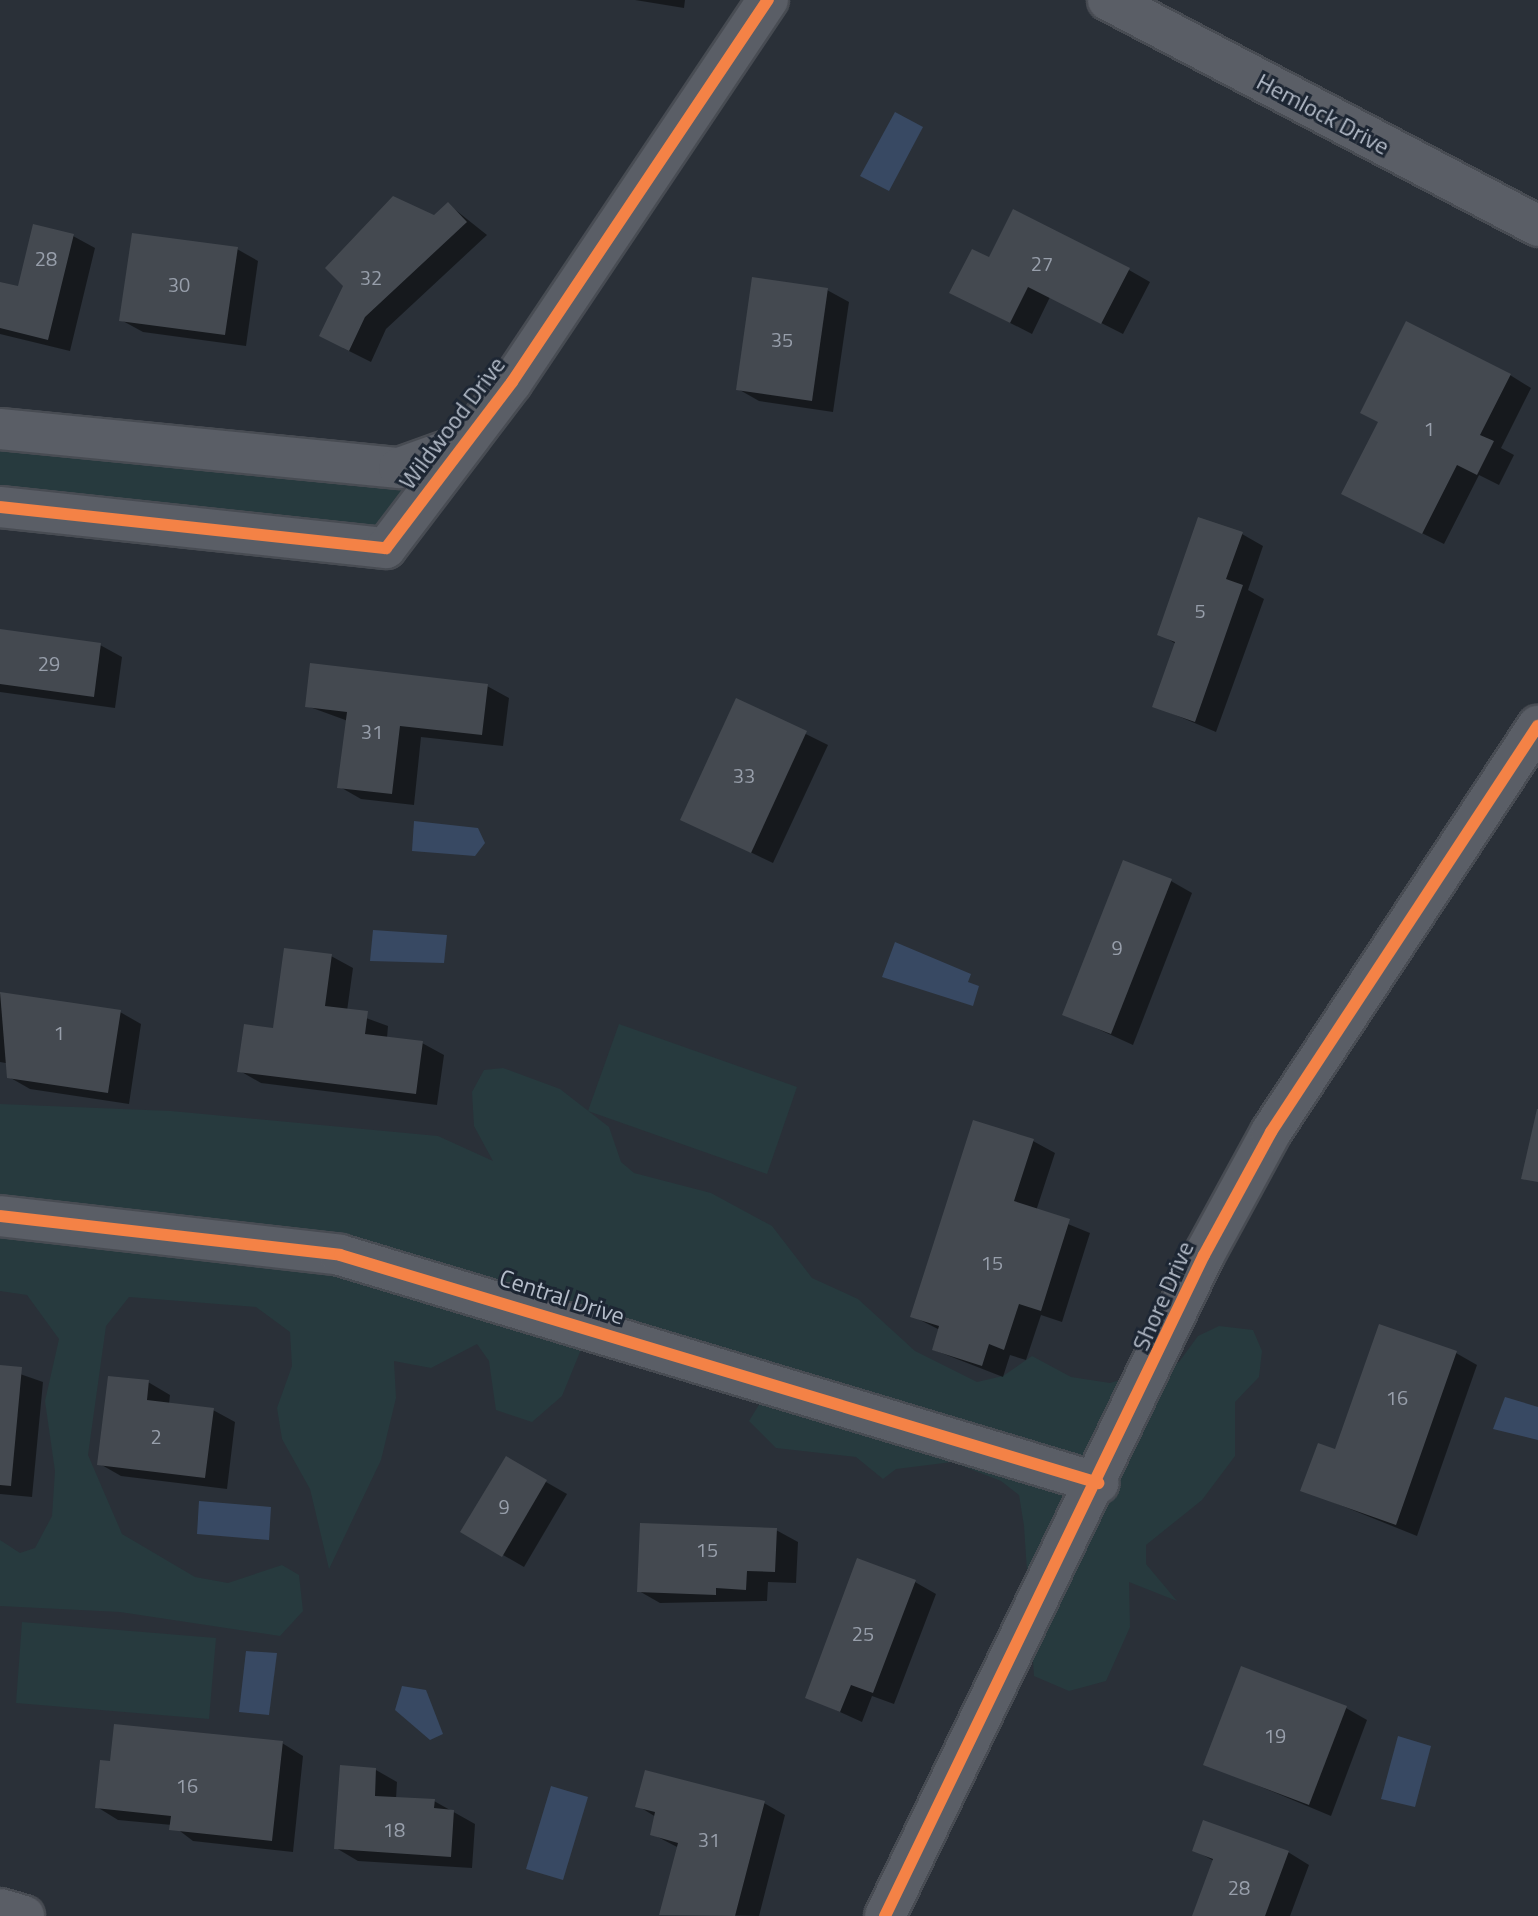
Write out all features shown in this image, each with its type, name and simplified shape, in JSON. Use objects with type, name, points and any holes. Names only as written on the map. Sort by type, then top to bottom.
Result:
[{"type":"street","name":"Wildwood Drive","points":[[0,507],[386,548],[463,445],[768,0]]},
{"type":"street","name":"Hemlock Drive","points":[[1108,0],[1538,226]]},
{"type":"street","name":"Wildwood Drive","points":[[0,429],[399,468],[463,445]]},
{"type":"street","name":"Shore Drive","points":[[885,1916],[1271,1132],[1538,726]]},
{"type":"street","name":"Central Drive","points":[[0,1216],[340,1255],[1098,1483]]},
{"type":"street","points":[[0,1909],[24,1916]]},
{"type":"green space","points":[[0,429],[399,468],[463,445],[386,548],[0,507]]},
{"type":"green space","points":[[619,1024],[797,1087],[767,1174],[588,1111]]},
{"type":"green space","points":[[503,1068],[560,1089],[609,1127],[621,1162],[634,1173],[711,1193],[772,1226],[812,1278],[858,1299],[915,1351],[977,1382],[1003,1376],[1032,1356],[1071,1377],[1110,1383],[1179,1362],[1198,1336],[1219,1326],[1253,1330],[1262,1351],[1259,1377],[1235,1402],[1235,1456],[1202,1500],[1146,1545],[1146,1564],[1177,1601],[1129,1582],[1130,1627],[1106,1681],[1069,1691],[1034,1676],[1024,1526],[1019,1495],[1001,1481],[952,1462],[896,1469],[883,1479],[856,1457],[776,1448],[749,1421],[760,1403],[780,1411],[763,1385],[603,1325],[580,1352],[562,1396],[532,1422],[496,1410],[489,1361],[477,1344],[431,1368],[394,1361],[396,1398],[381,1460],[329,1569],[310,1489],[282,1439],[277,1408],[292,1366],[290,1332],[256,1307],[129,1297],[106,1326],[88,1455],[122,1534],[195,1577],[228,1583],[282,1565],[299,1575],[303,1611],[280,1636],[120,1612],[0,1606],[0,1540],[20,1553],[35,1548],[52,1516],[55,1471],[45,1401],[59,1339],[27,1295],[0,1291],[0,1104],[171,1111],[438,1136],[493,1161],[474,1126],[472,1092],[484,1070]]},
{"type":"green space","points":[[22,1622],[216,1638],[209,1719],[16,1703]]},
{"type":"water","points":[[895,112],[923,127],[889,191],[860,176]]},
{"type":"water","points":[[414,821],[478,828],[485,843],[475,856],[412,851]]},
{"type":"water","points":[[373,930],[447,935],[444,963],[370,961]]},
{"type":"water","points":[[895,942],[971,974],[968,982],[979,986],[973,1006],[882,977]]},
{"type":"water","points":[[1505,1397],[1538,1407],[1538,1440],[1493,1429]]},
{"type":"water","points":[[199,1501],[271,1507],[269,1540],[197,1534]]},
{"type":"water","points":[[246,1651],[277,1653],[269,1715],[239,1712]]},
{"type":"water","points":[[402,1686],[426,1690],[443,1734],[430,1740],[395,1710]]},
{"type":"water","points":[[1398,1736],[1431,1746],[1415,1807],[1381,1799]]},
{"type":"water","points":[[551,1786],[588,1797],[563,1880],[526,1869]]},
{"type":"building","points":[[393,196],[434,215],[448,202],[467,222],[365,317],[349,351],[319,336],[343,286],[325,268]]},
{"type":"building","points":[[1013,209],[1130,268],[1101,324],[1028,287],[1010,323],[949,293],[972,249],[989,257]]},
{"type":"building","points":[[33,224],[74,234],[48,340],[0,328],[0,282],[18,286]]},
{"type":"building","points":[[132,233],[238,247],[225,335],[119,321]]},
{"type":"building","points":[[752,277],[828,288],[812,401],[736,390]]},
{"type":"building","points":[[1406,321],[1511,374],[1480,435],[1494,441],[1477,475],[1457,465],[1422,534],[1341,494],[1378,422],[1360,413]]},
{"type":"building","points":[[1198,517],[1243,532],[1226,579],[1243,585],[1195,722],[1152,707],[1175,642],[1157,635]]},
{"type":"building","points":[[0,629],[101,643],[94,697],[0,684]]},
{"type":"building","points":[[310,663],[488,684],[482,735],[400,726],[392,794],[337,788],[347,712],[305,707]]},
{"type":"building","points":[[736,698],[807,731],[751,853],[680,820]]},
{"type":"building","points":[[1123,860],[1172,879],[1111,1034],[1062,1015]]},
{"type":"building","points":[[284,948],[332,954],[325,1006],[368,1011],[365,1034],[423,1041],[416,1094],[237,1072],[244,1024],[273,1028]]},
{"type":"building","points":[[0,992],[121,1010],[108,1093],[7,1078]]},
{"type":"building","points":[[1538,1109],[1538,1182],[1521,1179]]},
{"type":"building","points":[[973,1120],[1034,1139],[1014,1201],[1070,1219],[1041,1311],[1019,1304],[1004,1350],[989,1344],[982,1366],[932,1350],[939,1326],[910,1317]]},
{"type":"building","points":[[1379,1324],[1457,1351],[1396,1525],[1300,1491],[1318,1443],[1335,1449]]},
{"type":"building","points":[[0,1365],[22,1367],[11,1486],[0,1485]]},
{"type":"building","points":[[108,1376],[149,1380],[147,1400],[214,1408],[205,1478],[97,1465]]},
{"type":"building","points":[[506,1456],[547,1480],[502,1557],[460,1532]]},
{"type":"building","points":[[640,1523],[777,1528],[775,1572],[747,1571],[746,1590],[716,1588],[716,1595],[637,1592]]},
{"type":"building","points":[[857,1558],[916,1580],[873,1693],[851,1685],[840,1712],[805,1698]]},
{"type":"building","points":[[1241,1666],[1347,1706],[1309,1805],[1203,1765]]},
{"type":"building","points":[[114,1724],[283,1741],[272,1841],[169,1830],[171,1816],[95,1808],[100,1760],[110,1761]]},
{"type":"building","points":[[340,1765],[376,1768],[375,1796],[435,1799],[434,1808],[454,1810],[451,1857],[334,1849]]},
{"type":"building","points":[[645,1770],[765,1801],[735,1916],[659,1915],[678,1843],[650,1835],[655,1812],[635,1807]]},
{"type":"building","points":[[1203,1820],[1289,1851],[1265,1916],[1192,1916],[1213,1859],[1192,1851]]},
{"type":"cycle path","points":[[0,507],[386,548],[512,382],[768,0]]},
{"type":"cycle path","points":[[885,1916],[1204,1255],[1271,1132],[1538,726]]},
{"type":"cycle path","points":[[0,1216],[340,1255],[1098,1483]]}]
